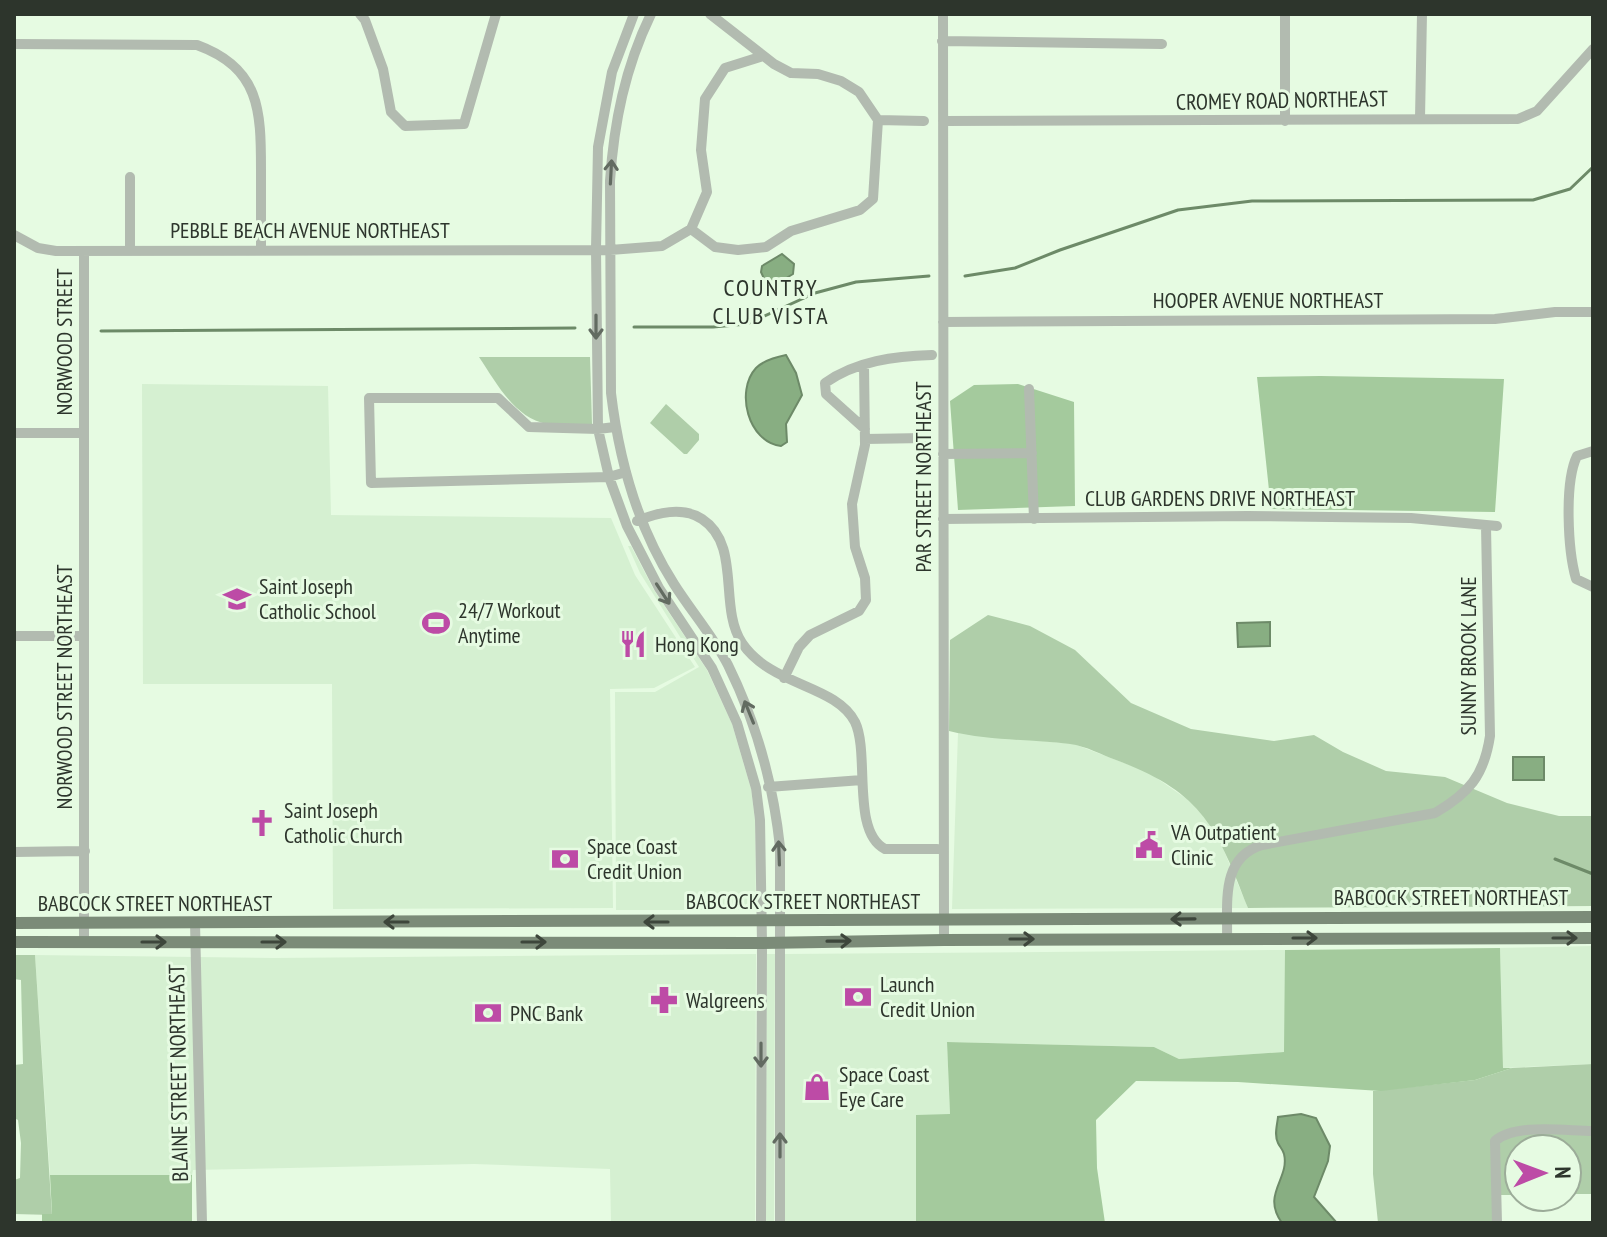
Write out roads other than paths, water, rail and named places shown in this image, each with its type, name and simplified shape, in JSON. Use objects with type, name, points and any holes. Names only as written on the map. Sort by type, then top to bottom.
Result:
[{"type":"main road","points":[[1444,917],[1444,938]]},
{"type":"main road","name":"BABCOCK STREET NORTHEAST","points":[[14,923],[1593,917]]},
{"type":"main road","name":"BABCOCK STREET NORTHEAST","points":[[14,942],[762,943],[1593,938]]},
{"type":"street","points":[[360,14],[383,69],[391,112],[405,126],[464,124],[496,14]]},
{"type":"street","points":[[634,14],[612,72],[603,109],[596,181],[598,429],[609,477],[627,526],[659,588],[712,668],[737,723],[756,788],[761,834],[761,1223]]},
{"type":"street","points":[[651,14],[637,42],[617,112],[610,181],[610,365],[615,427],[641,520],[673,583],[726,662],[752,718],[772,786],[780,847],[780,1223]]},
{"type":"street","points":[[710,14],[763,56],[791,73],[818,74],[841,81],[859,92],[878,120],[873,199],[860,210],[791,231],[766,247],[738,250],[715,247],[691,229],[707,192],[701,150],[705,99],[725,68],[763,56]]},
{"type":"street","name":"PAR STREET NORTHEAST","points":[[943,14],[944,940]]},
{"type":"street","points":[[1285,14],[1285,121]]},
{"type":"street","points":[[1420,118],[1422,14]]},
{"type":"street","points":[[942,41],[1162,44]]},
{"type":"street","points":[[14,44],[197,45],[219,53],[239,70],[257,99],[261,122],[261,250]]},
{"type":"street","name":"CROMEY ROAD NORTHEAST","points":[[943,121],[1518,119],[1537,111],[1593,49]]},
{"type":"street","points":[[878,120],[924,121]]},
{"type":"street","points":[[130,177],[130,251]]},
{"type":"street","name":"PEBBLE BEACH AVENUE NORTHEAST","points":[[14,235],[38,248],[84,251],[610,250],[662,246],[691,229]]},
{"type":"street","name":"NORWOOD STREET","points":[[84,251],[84,433]]},
{"type":"street","name":"HOOPER AVENUE NORTHEAST","points":[[943,322],[1495,319],[1555,312],[1593,312]]},
{"type":"street","points":[[925,438],[865,434],[823,388],[832,378],[890,357],[932,355]]},
{"type":"street","points":[[784,678],[799,647],[810,635],[865,605],[867,591],[855,547],[852,504],[865,434],[864,365]]},
{"type":"street","points":[[1029,389],[1034,519]]},
{"type":"street","points":[[615,427],[529,427],[498,398],[369,398],[371,483],[609,477],[626,472]]},
{"type":"street","points":[[14,433],[84,433]]},
{"type":"street","name":"NORWOOD STREET NORTHEAST","points":[[84,433],[84,942]]},
{"type":"street","points":[[1593,451],[1577,456],[1570,470],[1570,559],[1576,579],[1593,587]]},
{"type":"street","points":[[943,454],[1032,453]]},
{"type":"street","points":[[627,526],[674,512],[689,513],[710,526],[724,550],[730,611],[737,636],[755,660],[784,678],[836,701],[852,718],[860,746],[870,832],[878,845],[885,849],[937,849]]},
{"type":"street","name":"CLUB GARDENS DRIVE NORTHEAST","points":[[943,519],[1277,516],[1411,518],[1492,526]]},
{"type":"street","name":"SUNNY BROOK LANE","points":[[1227,939],[1232,868],[1252,848],[1435,813],[1457,800],[1477,778],[1487,759],[1490,736],[1492,526]]},
{"type":"street","points":[[14,636],[84,636]]},
{"type":"street","points":[[756,788],[862,780]]},
{"type":"street","points":[[14,852],[85,851]]},
{"type":"street","name":"BLAINE STREET NORTHEAST","points":[[195,923],[202,1223]]},
{"type":"street","points":[[1497,1223],[1495,1141],[1503,1134],[1524,1130],[1593,1131]]},
{"type":"waterway","points":[[965,276],[1015,268],[1178,210],[1252,201],[1533,200],[1570,189],[1593,167]]},
{"type":"waterway","points":[[634,327],[747,324],[815,293],[856,282],[929,276]]},
{"type":"waterway","points":[[101,331],[575,328]]},
{"type":"waterway","points":[[1555,859],[1593,874]]},
{"type":"place","name":"Saint Joseph Catholic School","points":[[237,599]]},
{"type":"place","name":"24/7 Workout Anytime","points":[[436,623]]},
{"type":"place","name":"Hong Kong","points":[[633,644]]},
{"type":"place","name":"Saint Joseph Catholic Church","points":[[262,823]]},
{"type":"place","name":"VA Outpatient Clinic","points":[[1149,845]]},
{"type":"place","name":"Space Coast Credit Union","points":[[565,859]]},
{"type":"place","name":"Launch Credit Union","points":[[858,997]]},
{"type":"place","name":"Walgreens","points":[[664,1000]]},
{"type":"place","name":"PNC Bank","points":[[488,1013]]},
{"type":"place","name":"Space Coast Eye Care","points":[[817,1087]]},
{"type":"district","name":"COUNTRY CLUB VISTA","points":[[771,302]]}]
